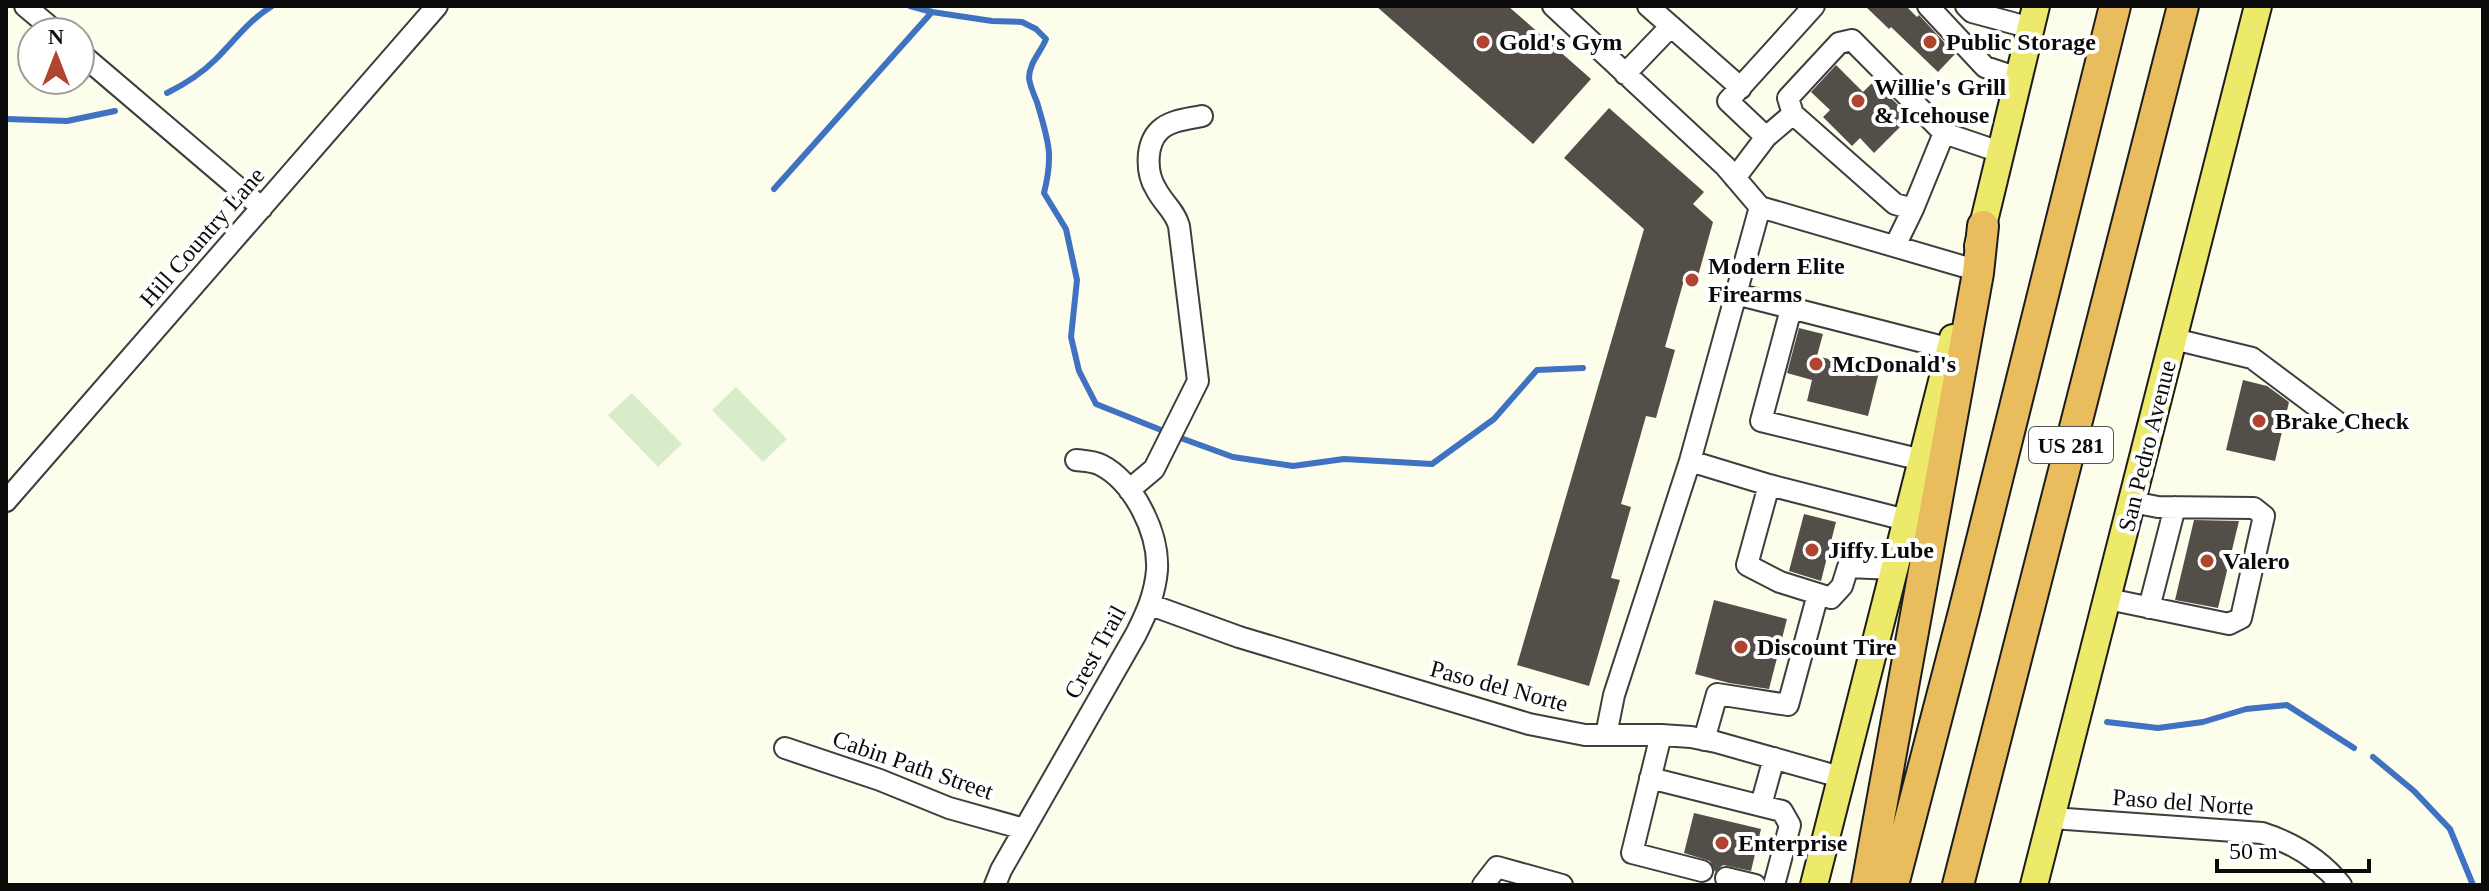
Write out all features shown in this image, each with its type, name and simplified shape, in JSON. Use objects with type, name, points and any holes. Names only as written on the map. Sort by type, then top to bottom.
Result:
[{"type":"highway","name":"US 281","points":[[1893,885],[1961,626],[2115,6]]},
{"type":"highway","name":"US 281","points":[[1958,885],[2183,6]]},
{"type":"highway","points":[[1867,885],[1983,226]]},
{"type":"main road","name":"San Pedro Avenue","points":[[2034,885],[2258,6]]},
{"type":"main road","points":[[1983,226],[2033,17]]},
{"type":"main road","points":[[1814,885],[1906,520],[1975,271]]},
{"type":"street","name":"Hill Country Lane","points":[[6,501],[437,6]]},
{"type":"street","points":[[1553,6],[1735,178],[1760,207],[1975,271]]},
{"type":"street","points":[[1648,6],[1741,88]]},
{"type":"street","points":[[1766,137],[1728,101],[1814,6]]},
{"type":"street","points":[[1928,6],[1985,67],[2018,78]]},
{"type":"street","points":[[1974,8],[2033,17]]},
{"type":"street","points":[[1625,74],[1671,26]]},
{"type":"street","points":[[1735,178],[1839,43],[1852,40],[1944,133],[2000,152]]},
{"type":"street","points":[[96,67],[262,208]]},
{"type":"street","points":[[1790,106],[1895,204],[1913,209]]},
{"type":"street","points":[[1129,490],[1154,469],[1164,453],[1195,390],[1199,374],[1179,226],[1171,209],[1153,186],[1150,152],[1161,129],[1174,122],[1202,116]]},
{"type":"street","points":[[1895,246],[1944,133]]},
{"type":"street","points":[[1606,735],[1614,695],[1690,461],[1760,207]]},
{"type":"street","points":[[1736,294],[1951,349]]},
{"type":"street","points":[[1791,309],[1761,421],[1922,460]]},
{"type":"street","points":[[2174,339],[2252,358],[2336,421]]},
{"type":"street","name":"Crest Trail","points":[[995,885],[1151,605],[1157,567],[1149,526],[1129,490],[1102,465],[1076,460]]},
{"type":"street","points":[[1690,461],[1906,520]]},
{"type":"street","points":[[1769,485],[1747,565],[1780,582],[1831,598],[1842,586],[1848,567],[1894,569]]},
{"type":"street","points":[[2108,599],[2229,624],[2241,618],[2264,516],[2254,508],[2158,507],[2132,502]]},
{"type":"street","points":[[2149,608],[2175,507]]},
{"type":"street","points":[[1704,740],[1717,694],[1788,705],[1818,594]]},
{"type":"street","name":"Paso del Norte","points":[[1151,605],[1239,637],[1529,724],[1585,735],[1661,735],[1704,740],[1840,777]]},
{"type":"street","points":[[1661,735],[1632,853],[1702,871]]},
{"type":"street","name":"Cabin Path Street","points":[[785,748],[880,780],[949,808],[1024,829]]},
{"type":"street","points":[[1761,805],[1774,758]]},
{"type":"street","points":[[1650,778],[1782,811],[1790,825],[1774,885]]},
{"type":"street","name":"Paso del Norte","points":[[2052,818],[2262,833],[2290,842],[2313,858],[2341,885]]},
{"type":"street","points":[[1483,885],[1497,867],[1562,885]]},
{"type":"street","points":[[1726,878],[1755,885]]},
{"type":"green space","points":[[736,387],[787,439],[763,462],[712,410]]},
{"type":"green space","points":[[632,393],[682,444],[658,467],[608,415]]},
{"type":"building","name":"Gold's Gym","points":[[1376,6],[1508,6],[1591,79],[1533,144]]},
{"type":"building","name":"Public Storage","points":[[1865,6],[1906,6],[1917,17],[1919,15],[1955,54],[1938,72]]},
{"type":"building","name":"Willie's Grill & Icehouse","points":[[1836,65],[1863,92],[1874,81],[1910,117],[1874,153],[1860,138],[1852,146],[1823,117],[1830,110],[1811,92]]},
{"type":"building","points":[[1609,108],[1704,192],[1693,204],[1713,222],[1698,276],[1686,273],[1665,347],[1675,350],[1656,418],[1646,416],[1621,504],[1631,507],[1611,578],[1620,580],[1589,686],[1517,665],[1644,229],[1564,158]]},
{"type":"building","name":"McDonald's","points":[[1799,328],[1823,334],[1817,356],[1879,372],[1868,416],[1807,401],[1812,380],[1787,373]]},
{"type":"building","name":"Brake Check","points":[[2243,380],[2267,386],[2289,402],[2275,461],[2226,450]]},
{"type":"building","name":"Jiffy Lube","points":[[1804,514],[1836,522],[1821,581],[1789,571]]},
{"type":"building","name":"Valero","points":[[2194,520],[2239,521],[2218,608],[2175,600]]},
{"type":"building","name":"Discount Tire","points":[[1714,600],[1787,619],[1769,689],[1695,674]]},
{"type":"building","name":"Enterprise","points":[[1694,813],[1761,829],[1751,871],[1723,865],[1715,872],[1710,861],[1684,853]]},
{"type":"waterway","points":[[167,93],[204,70],[272,6]]},
{"type":"waterway","points":[[910,6],[992,21],[1022,22],[1046,39],[1033,62],[1029,78],[1048,147],[1049,167],[1044,193],[1066,229],[1077,280],[1071,337],[1079,371],[1096,404],[1166,432]]},
{"type":"waterway","points":[[774,189],[932,12]]},
{"type":"waterway","points":[[6,119],[67,121],[115,111]]},
{"type":"waterway","points":[[1178,437],[1233,457],[1293,466],[1344,459],[1432,464],[1494,419],[1537,370],[1583,368]]},
{"type":"waterway","points":[[2107,722],[2158,728],[2203,722],[2246,709],[2287,705],[2354,748]]},
{"type":"waterway","points":[[2373,757],[2414,791],[2450,829],[2473,885]]},
{"type":"place","name":"Gold's Gym","points":[[1483,42]]},
{"type":"place","name":"Public Storage","points":[[1930,42]]},
{"type":"place","name":"Willie's Grill & Icehouse","points":[[1858,101]]},
{"type":"place","name":"Modern Elite Firearms","points":[[1692,280]]},
{"type":"place","name":"McDonald's","points":[[1816,364]]},
{"type":"place","name":"Brake Check","points":[[2259,421]]},
{"type":"place","name":"Jiffy Lube","points":[[1812,550]]},
{"type":"place","name":"Valero","points":[[2207,561]]},
{"type":"place","name":"Discount Tire","points":[[1741,647]]},
{"type":"place","name":"Enterprise","points":[[1722,843]]}]
